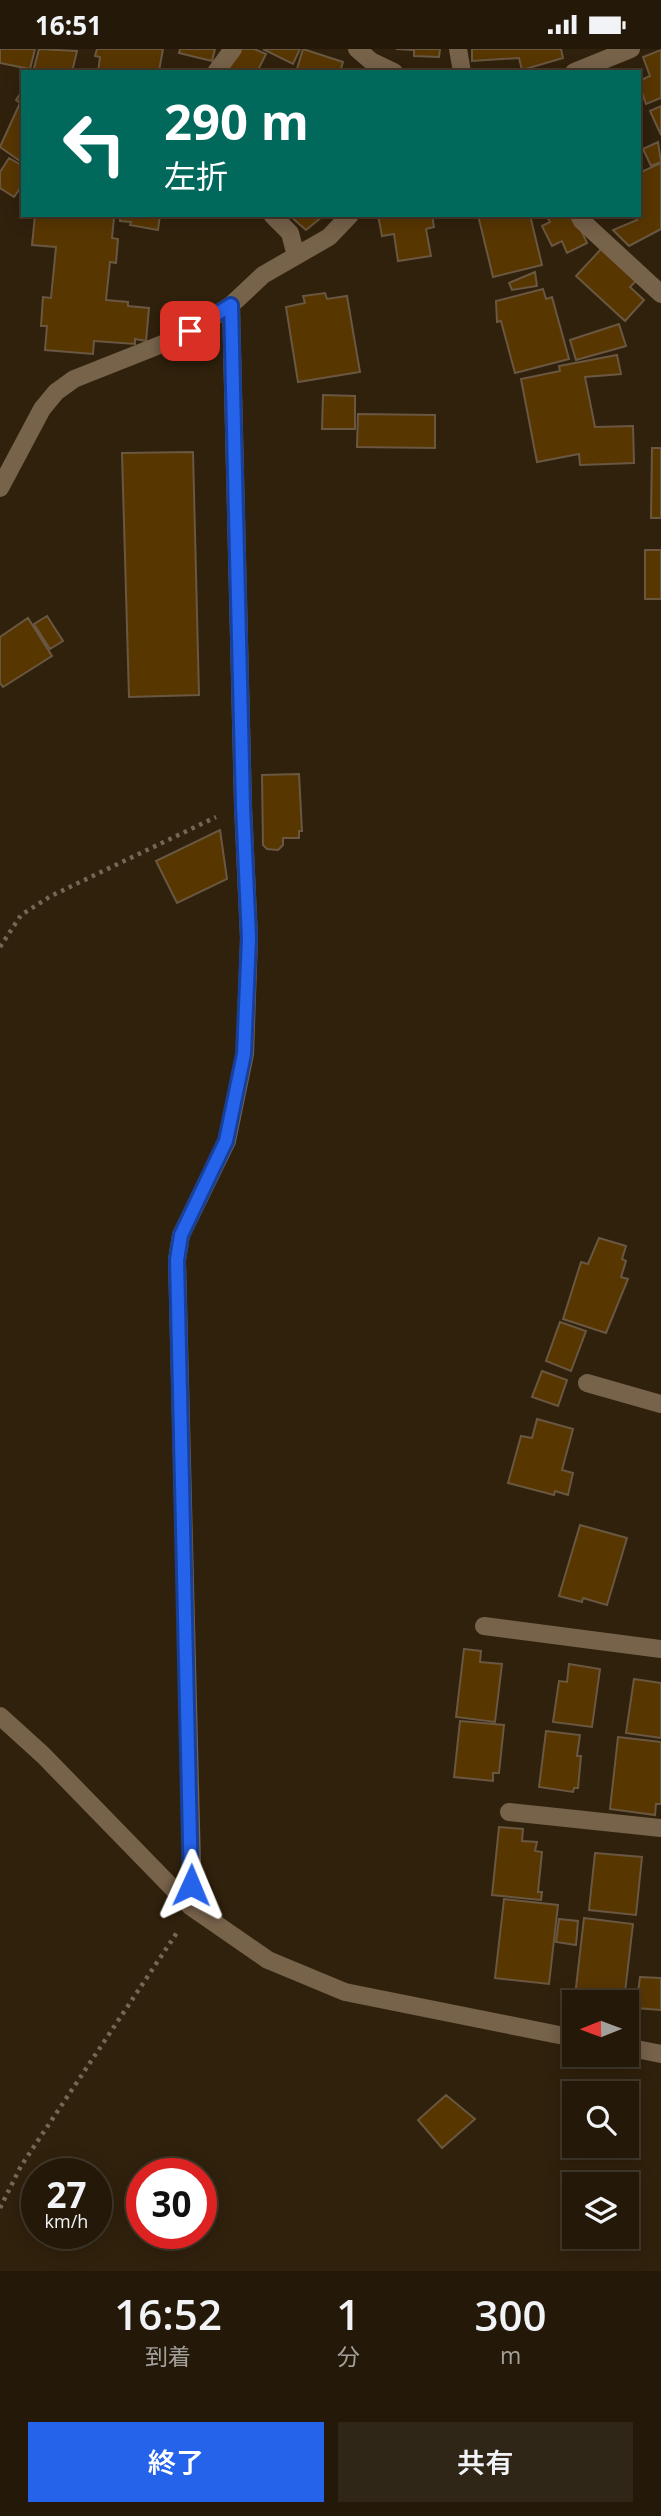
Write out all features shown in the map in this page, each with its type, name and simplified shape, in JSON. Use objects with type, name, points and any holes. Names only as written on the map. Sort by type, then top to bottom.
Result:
[{"type":"street","points":[[217,70],[233,49]]},
{"type":"street","points":[[458,49],[461,70]]},
{"type":"street","points":[[579,70],[631,49]]},
{"type":"street","points":[[366,60],[389,70]]},
{"type":"street","points":[[274,217],[290,233],[296,256]]},
{"type":"street","points":[[0,488],[42,409],[56,392],[74,379],[175,339],[231,305],[263,275],[329,237],[348,217]]},
{"type":"street","points":[[580,217],[661,294]]},
{"type":"street","points":[[190,1906],[192,1865],[177,1260],[181,1235],[226,1141],[244,1054],[249,938],[243,806],[231,305]]},
{"type":"street","points":[[587,1383],[661,1404]]},
{"type":"street","points":[[484,1626],[661,1649]]},
{"type":"street","points":[[0,1716],[43,1755],[190,1906],[268,1960],[345,1991],[562,2036]]},
{"type":"street","points":[[509,1812],[661,1828]]},
{"type":"street","points":[[639,2050],[661,2054]]},
{"type":"path","points":[[0,947],[21,915],[51,896],[243,806]]},
{"type":"path","points":[[0,2208],[21,2166],[186,1922],[190,1906]]},
{"type":"building","points":[[0,49],[35,49],[30,69],[0,63]]},
{"type":"building","points":[[39,49],[77,51],[72,70],[34,70]]},
{"type":"building","points":[[97,49],[163,49],[159,70],[98,70],[100,57],[95,56]]},
{"type":"building","points":[[180,49],[215,49],[212,61],[179,53]]},
{"type":"building","points":[[240,49],[254,49],[266,54],[258,70],[223,70]]},
{"type":"building","points":[[263,49],[300,49],[293,64]]},
{"type":"building","points":[[303,49],[343,62],[341,70],[297,70]]},
{"type":"building","points":[[396,49],[440,49],[439,57],[414,56],[414,50]]},
{"type":"building","points":[[472,49],[561,49],[563,58],[522,70],[519,58],[472,61]]},
{"type":"building","points":[[661,50],[661,98],[646,104],[641,80],[650,76],[643,57]]},
{"type":"building","points":[[21,93],[21,162],[0,147],[20,103],[16,100]]},
{"type":"building","points":[[661,106],[661,135],[650,111]]},
{"type":"building","points":[[658,142],[661,162],[651,166],[643,149]]},
{"type":"building","points":[[9,158],[21,165],[21,187],[14,197],[0,188],[0,172]]},
{"type":"building","points":[[661,163],[661,229],[629,246],[613,230],[637,220],[636,217],[641,217],[641,172]]},
{"type":"building","points":[[35,217],[114,218],[112,238],[118,239],[116,263],[110,262],[106,300],[149,308],[146,341],[135,339],[135,344],[94,341],[93,354],[45,350],[47,326],[41,326],[43,297],[51,298],[56,247],[32,245]]},
{"type":"building","points":[[120,217],[160,217],[158,230],[120,221]]},
{"type":"building","points":[[291,217],[322,217],[306,230]]},
{"type":"building","points":[[378,217],[432,217],[434,227],[426,229],[431,256],[398,261],[394,234],[382,236]]},
{"type":"building","points":[[478,217],[530,217],[542,265],[493,277]]},
{"type":"building","points":[[547,217],[575,217],[587,243],[567,253],[562,241],[552,246],[542,226],[550,222]]},
{"type":"building","points":[[603,247],[637,280],[630,287],[644,300],[625,321],[576,276]]},
{"type":"building","points":[[535,272],[537,286],[512,290],[509,283]]},
{"type":"building","points":[[543,289],[546,299],[552,297],[569,359],[515,373],[501,321],[497,322],[496,301]]},
{"type":"building","points":[[325,293],[327,299],[347,296],[360,372],[298,382],[286,307],[305,303],[303,296]]},
{"type":"building","points":[[619,324],[626,346],[576,360],[570,340]]},
{"type":"building","points":[[617,355],[621,374],[585,377],[595,427],[633,426],[634,463],[580,465],[579,454],[537,462],[521,379],[560,371],[559,366]]},
{"type":"building","points":[[323,395],[355,396],[355,429],[322,429]]},
{"type":"building","points":[[358,414],[435,415],[435,448],[357,447]]},
{"type":"building","points":[[652,448],[661,448],[661,518],[651,518]]},
{"type":"building","points":[[193,452],[199,695],[129,697],[122,453]]},
{"type":"building","points":[[645,550],[661,550],[661,599],[645,599]]},
{"type":"building","points":[[47,616],[63,641],[50,649],[34,624]]},
{"type":"building","points":[[28,618],[52,656],[3,687],[0,683],[0,637]]},
{"type":"building","points":[[299,774],[302,831],[299,831],[299,838],[283,838],[283,845],[278,850],[267,849],[263,845],[262,775]]},
{"type":"building","points":[[220,830],[227,879],[177,903],[156,861]]},
{"type":"building","points":[[599,1238],[626,1246],[622,1259],[626,1261],[621,1277],[628,1279],[606,1333],[563,1319],[581,1262],[588,1264]]},
{"type":"building","points":[[560,1322],[586,1331],[571,1371],[546,1361]]},
{"type":"building","points":[[542,1371],[567,1380],[558,1406],[532,1397]]},
{"type":"building","points":[[537,1419],[573,1429],[562,1470],[573,1473],[568,1495],[555,1491],[554,1495],[508,1483],[521,1436],[532,1438]]},
{"type":"building","points":[[580,1525],[627,1538],[607,1605],[583,1598],[582,1602],[559,1596]]},
{"type":"building","points":[[464,1649],[481,1651],[480,1662],[502,1664],[495,1722],[456,1717]]},
{"type":"building","points":[[569,1664],[600,1669],[592,1727],[553,1722],[559,1681],[567,1682]]},
{"type":"building","points":[[634,1679],[661,1683],[661,1738],[626,1733]]},
{"type":"building","points":[[460,1721],[504,1725],[499,1773],[493,1773],[493,1781],[454,1777]]},
{"type":"building","points":[[546,1731],[580,1735],[577,1756],[581,1756],[578,1788],[574,1788],[573,1792],[539,1787]]},
{"type":"building","points":[[618,1737],[661,1742],[661,1804],[656,1804],[655,1815],[610,1809]]},
{"type":"building","points":[[499,1827],[523,1829],[522,1841],[537,1842],[535,1851],[542,1852],[538,1892],[542,1892],[541,1900],[492,1895]]},
{"type":"building","points":[[595,1853],[642,1857],[636,1915],[589,1910]]},
{"type":"building","points":[[504,1899],[558,1905],[549,1984],[495,1978]]},
{"type":"building","points":[[584,1918],[633,1924],[625,1990],[576,1990]]},
{"type":"building","points":[[559,1919],[578,1921],[576,1945],[556,1942]]},
{"type":"building","points":[[640,1977],[661,1978],[661,2010],[639,2008]]},
{"type":"building","points":[[446,2095],[475,2119],[442,2148],[418,2120]]},
{"type":"route","points":[[190,331],[231,305],[243,806],[249,938],[244,1054],[226,1141],[181,1235],[177,1260],[191,1885]]}]
